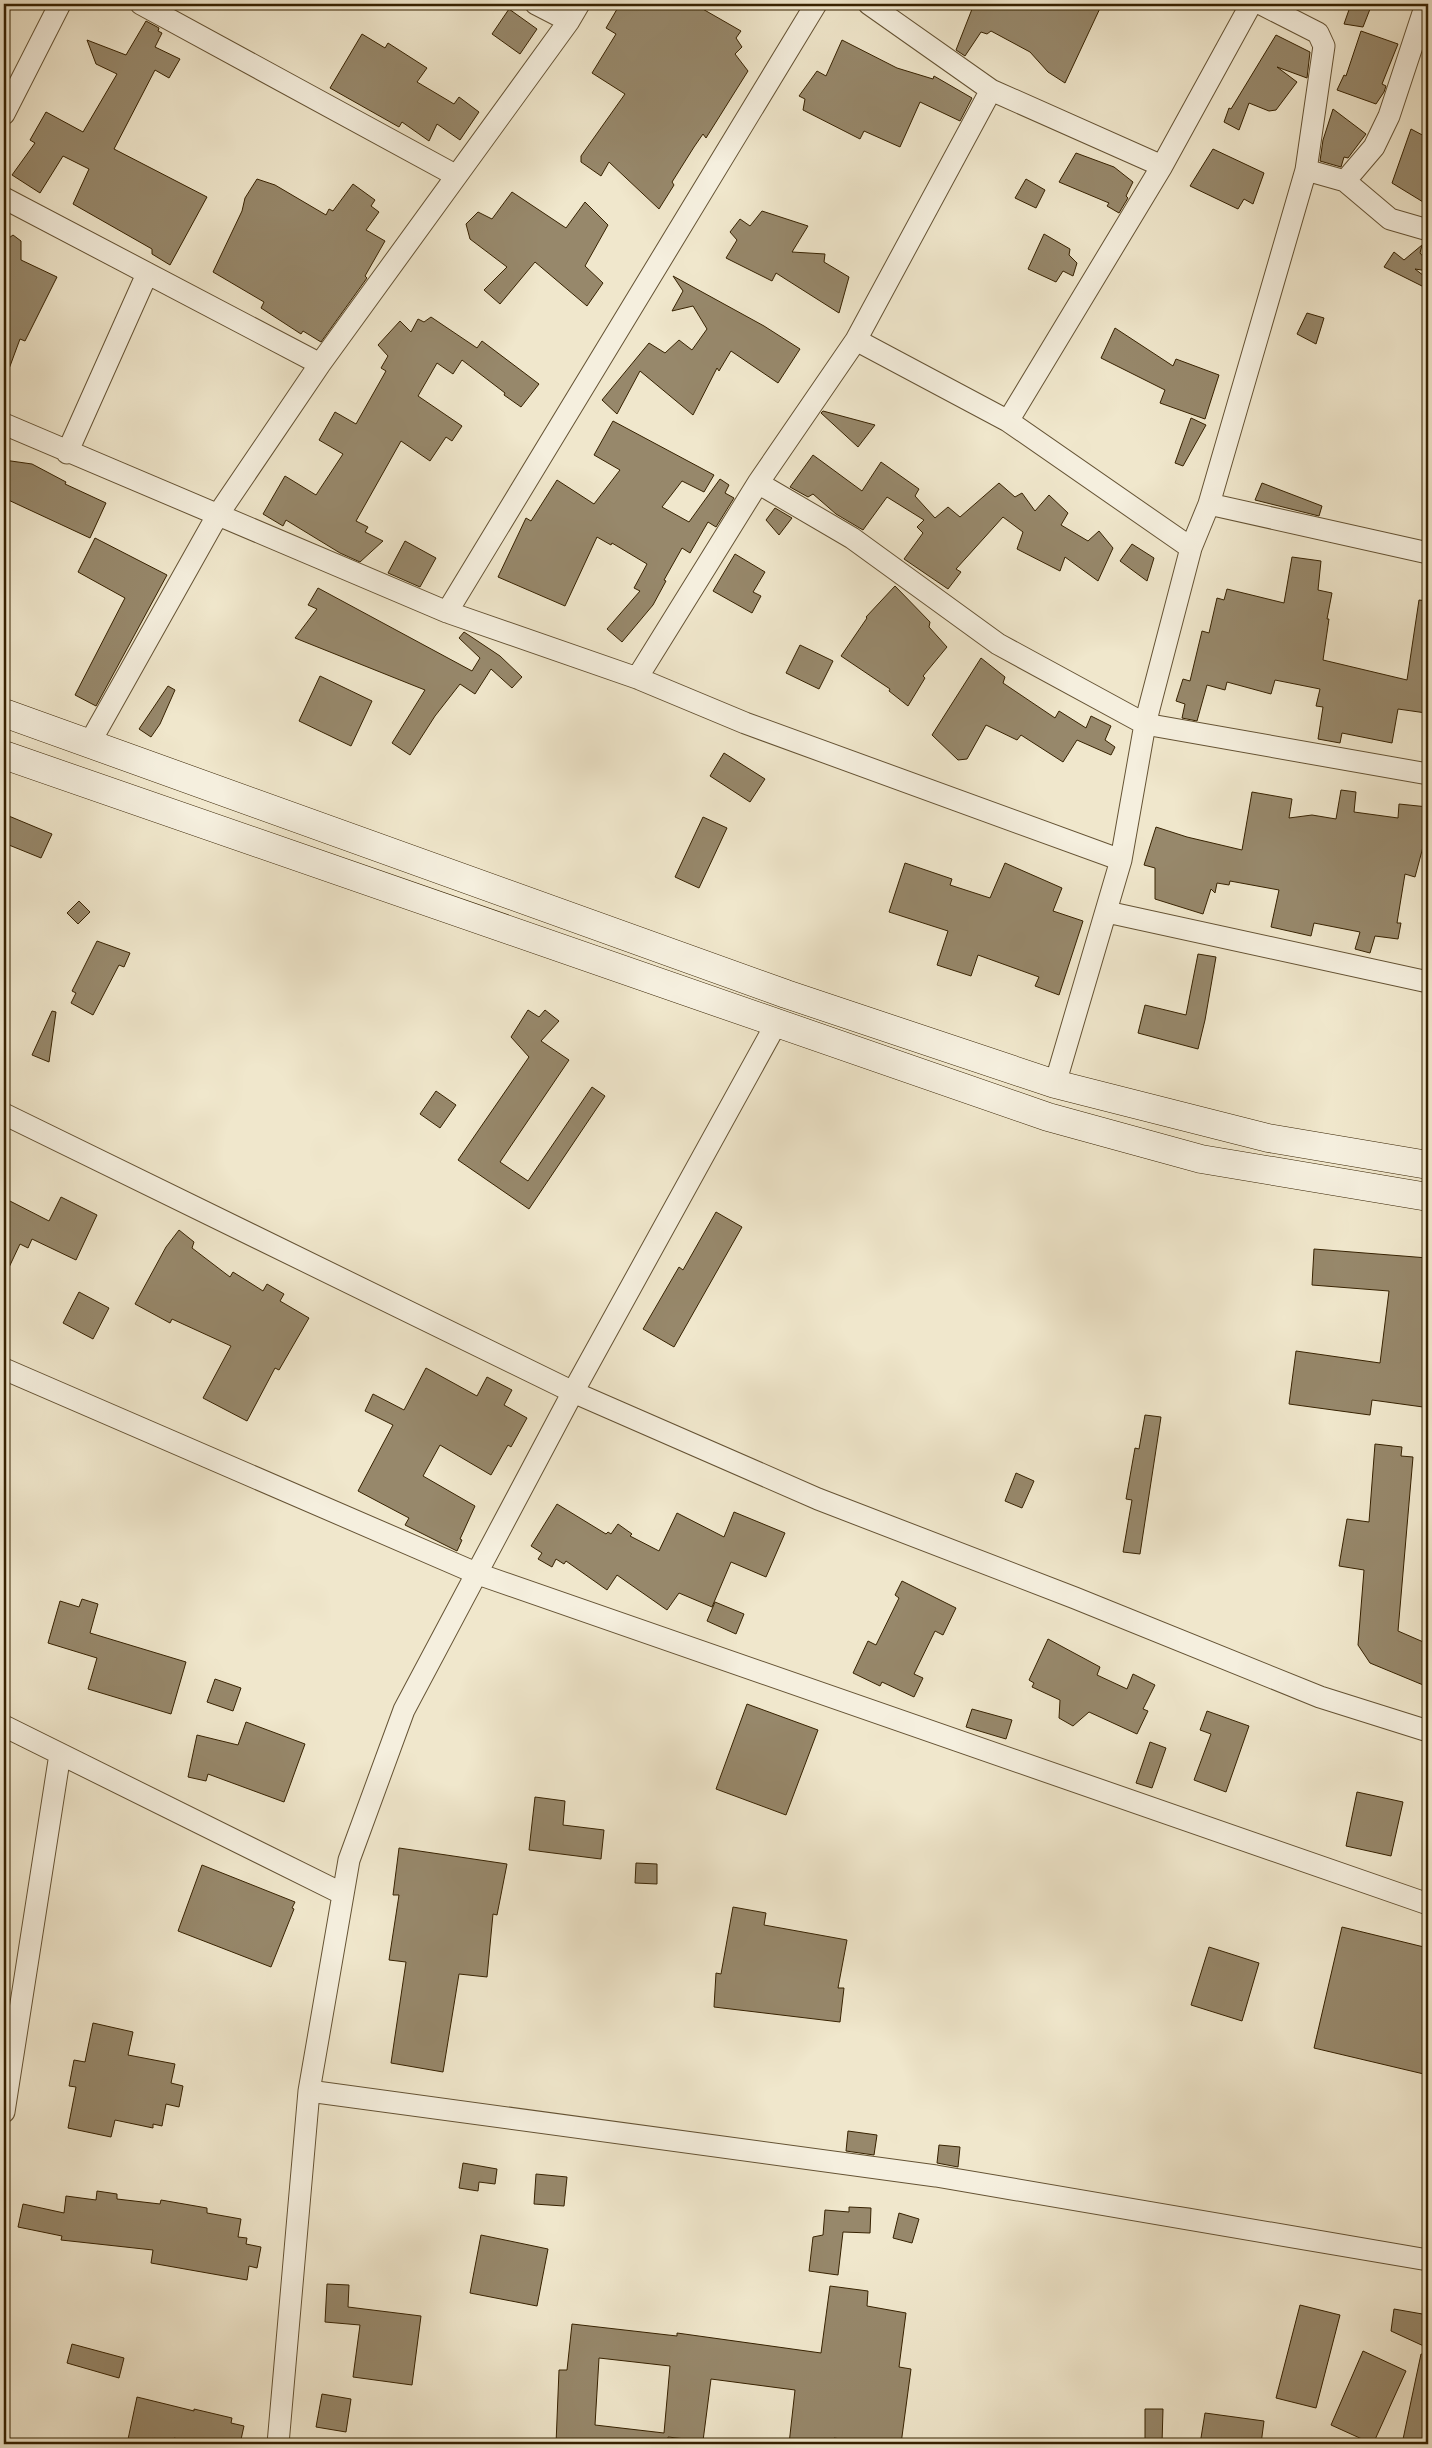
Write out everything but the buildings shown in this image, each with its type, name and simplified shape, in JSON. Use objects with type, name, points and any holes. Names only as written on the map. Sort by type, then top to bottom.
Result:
[{"type":"main road","points":[[4,713],[827,1008],[1054,1084],[1268,1138],[1428,1165]]},
{"type":"main road","points":[[4,755],[1048,1117],[1201,1159],[1428,1197]]},
{"type":"main road","points":[[821,1038],[827,1008]]},
{"type":"street","points":[[4,114],[60,4]]},
{"type":"street","points":[[141,4],[455,175]]},
{"type":"street","points":[[89,744],[217,516],[320,364],[574,13],[536,4]]},
{"type":"street","points":[[448,612],[816,4]]},
{"type":"street","points":[[869,4],[991,90],[1162,166]]},
{"type":"street","points":[[1008,421],[1162,166],[1251,4]]},
{"type":"street","points":[[1054,1084],[1121,860],[1144,724],[1191,548],[1209,504],[1306,170],[1324,46],[1318,33],[1280,9],[1261,4]]},
{"type":"street","points":[[1345,181],[1374,147],[1389,116],[1426,4]]},
{"type":"street","points":[[637,678],[758,483],[856,340],[991,90]]},
{"type":"street","points":[[1306,170],[1345,181],[1390,220],[1428,230]]},
{"type":"street","points":[[4,198],[320,364]]},
{"type":"street","points":[[68,453],[147,274]]},
{"type":"street","points":[[856,340],[1008,421],[1191,548]]},
{"type":"street","points":[[4,424],[68,453],[448,612],[637,678],[745,723],[1121,860]]},
{"type":"street","points":[[758,483],[852,538],[998,644],[1144,724],[1428,774]]},
{"type":"street","points":[[1209,504],[1428,553]]},
{"type":"street","points":[[1107,912],[1428,982]]},
{"type":"street","points":[[279,2444],[309,2091],[349,1860],[404,1710],[478,1574],[573,1392],[776,1024]]},
{"type":"street","points":[[4,1114],[573,1392],[818,1499],[1075,1598],[1320,1697],[1428,1731]]},
{"type":"street","points":[[4,1369],[478,1574],[1428,1904]]},
{"type":"street","points":[[4,1726],[343,1894]]},
{"type":"street","points":[[4,2112],[60,1754]]},
{"type":"street","points":[[309,2091],[936,2176],[1428,2260]]}]
